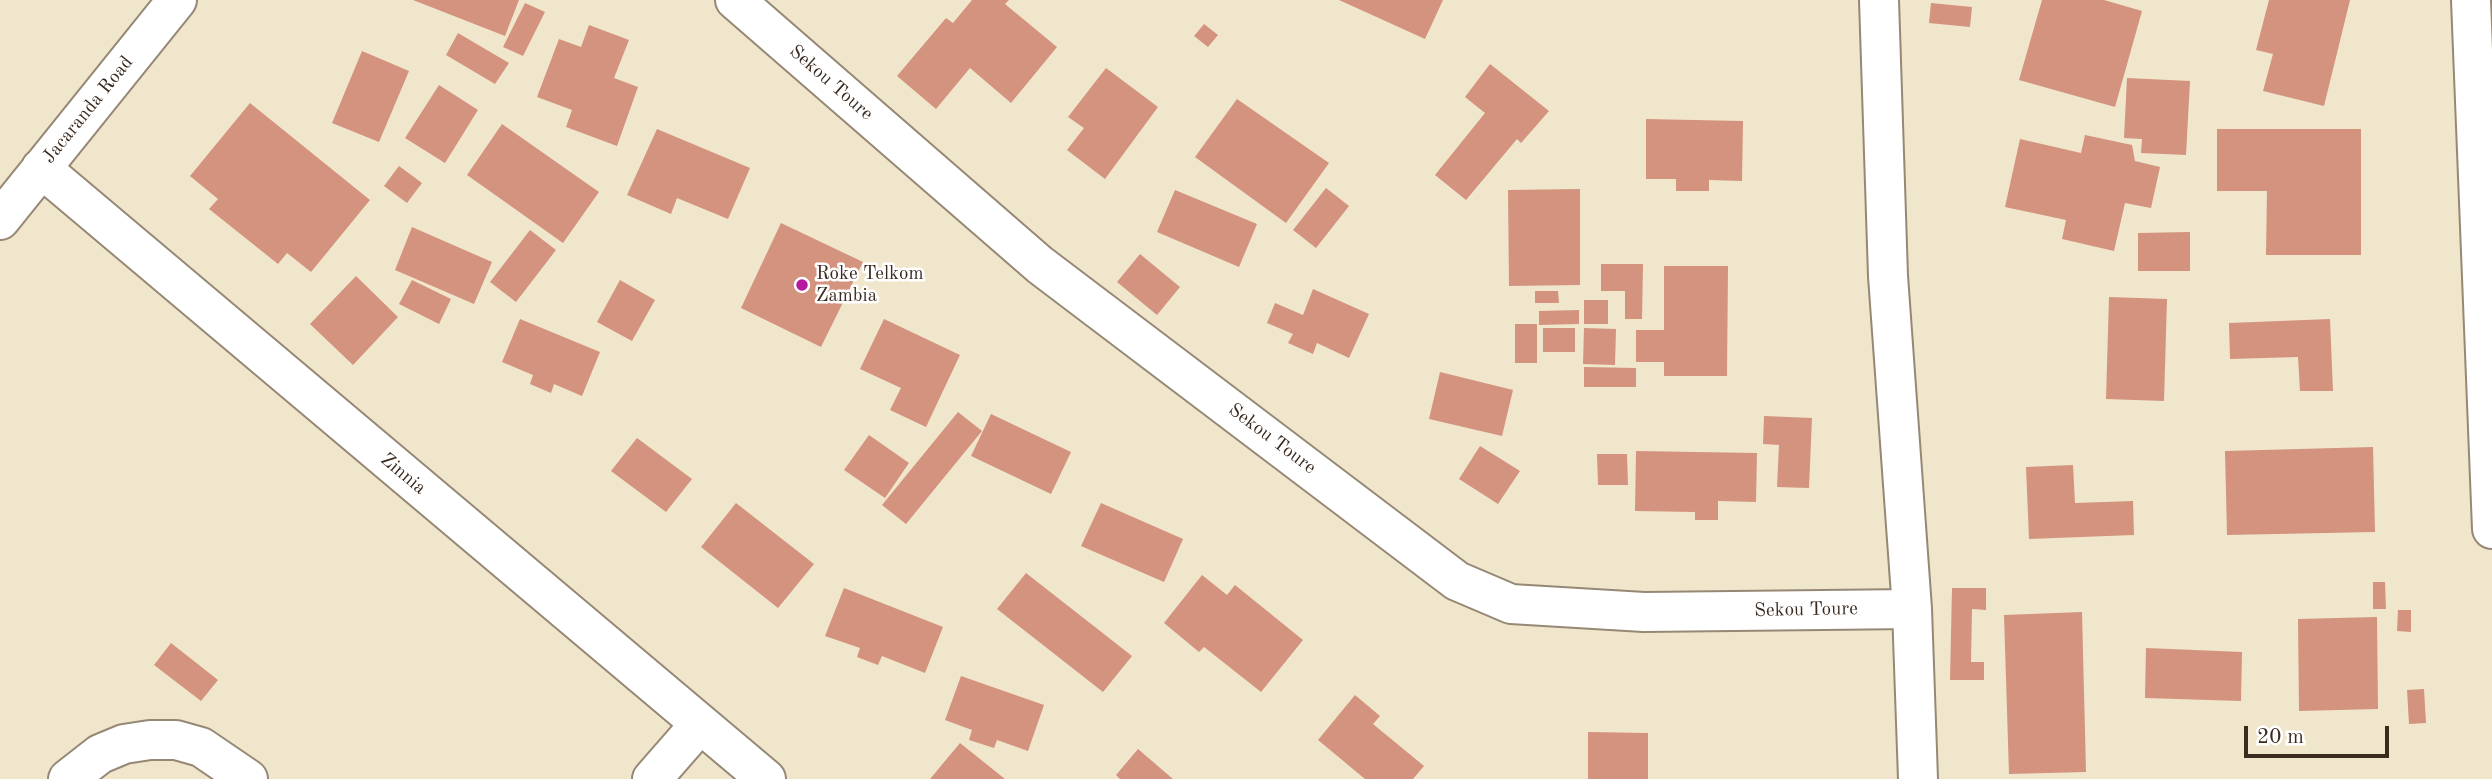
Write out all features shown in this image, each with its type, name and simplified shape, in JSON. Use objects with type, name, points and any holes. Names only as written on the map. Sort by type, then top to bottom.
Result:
[{"type":"street","name":"Jacaranda Road","points":[[0,220],[177,0]]},
{"type":"street","name":"Sekou Toure","points":[[735,0],[1040,265],[1457,581],[1511,604],[1524,605],[1644,612],[1912,609]]},
{"type":"street","points":[[1878,0],[1888,276],[1912,609],[1918,779]]},
{"type":"street","points":[[2471,0],[2492,529]]},
{"type":"street","name":"Zinnia","points":[[41,168],[766,779]]},
{"type":"street","points":[[652,779],[700,723]]},
{"type":"street","points":[[68,779],[100,754],[124,744],[176,740],[201,747],[248,779]]},
{"type":"building","points":[[413,0],[519,0],[505,36]]},
{"type":"building","points":[[972,0],[1009,0],[1005,4],[1057,47],[1011,103],[970,68],[936,109],[897,76],[946,18],[953,23]]},
{"type":"building","points":[[1339,0],[1443,0],[1425,39]]},
{"type":"building","points":[[2042,0],[2104,0],[2142,11],[2115,107],[2019,80]]},
{"type":"building","points":[[2269,0],[2350,0],[2324,106],[2263,91],[2273,54],[2256,50]]},
{"type":"building","points":[[525,3],[545,12],[523,56],[503,47]]},
{"type":"building","points":[[1931,3],[1972,7],[1970,27],[1929,23]]},
{"type":"building","points":[[1204,24],[1218,35],[1208,47],[1194,36]]},
{"type":"building","points":[[589,25],[629,40],[614,78],[638,87],[617,146],[566,127],[572,110],[537,97],[559,39],[581,47]]},
{"type":"building","points":[[458,33],[509,63],[495,84],[446,55]]},
{"type":"building","points":[[362,51],[409,71],[379,142],[332,123]]},
{"type":"building","points":[[1490,64],[1549,111],[1521,143],[1517,139],[1466,200],[1435,175],[1485,113],[1465,97]]},
{"type":"building","points":[[1106,68],[1158,107],[1105,179],[1067,150],[1084,128],[1068,117]]},
{"type":"building","points":[[2127,78],[2190,81],[2186,155],[2141,153],[2142,139],[2124,138]]},
{"type":"building","points":[[439,85],[478,110],[445,163],[405,138]]},
{"type":"building","points":[[1237,99],[1329,163],[1286,223],[1195,157]]},
{"type":"building","points":[[250,103],[370,200],[311,272],[287,253],[278,264],[209,209],[218,199],[190,176]]},
{"type":"building","points":[[1646,119],[1743,121],[1742,181],[1709,180],[1709,191],[1676,191],[1676,179],[1646,179]]},
{"type":"building","points":[[502,124],[599,192],[563,243],[467,175]]},
{"type":"building","points":[[657,129],[750,168],[728,219],[677,198],[671,214],[627,195]]},
{"type":"building","points":[[2217,129],[2361,129],[2361,255],[2266,255],[2267,191],[2217,191]]},
{"type":"building","points":[[2085,135],[2132,145],[2135,161],[2160,167],[2151,208],[2125,203],[2114,251],[2062,239],[2066,220],[2005,207],[2020,139],[2081,153]]},
{"type":"building","points":[[399,166],[422,183],[407,203],[384,186]]},
{"type":"building","points":[[1326,188],[1349,206],[1316,248],[1293,230]]},
{"type":"building","points":[[1580,189],[1580,285],[1509,286],[1508,190]]},
{"type":"building","points":[[1175,190],[1257,224],[1239,267],[1157,232]]},
{"type":"building","name":"Roke Telkom Zambia","points":[[781,223],[863,262],[821,347],[741,308]]},
{"type":"building","points":[[412,227],[492,262],[474,304],[395,270]]},
{"type":"building","points":[[530,230],[556,250],[516,302],[490,282]]},
{"type":"building","points":[[2190,232],[2190,271],[2138,271],[2138,233]]},
{"type":"building","points":[[1140,254],[1180,287],[1157,315],[1117,282]]},
{"type":"building","points":[[1601,264],[1643,264],[1642,319],[1625,319],[1625,291],[1601,291]]},
{"type":"building","points":[[1664,266],[1728,266],[1727,376],[1664,376],[1664,362],[1636,362],[1636,330],[1664,330]]},
{"type":"building","points":[[356,276],[398,317],[353,365],[310,324]]},
{"type":"building","points":[[412,280],[451,299],[439,324],[399,304]]},
{"type":"building","points":[[620,280],[655,300],[632,341],[597,322]]},
{"type":"building","points":[[1313,289],[1369,314],[1349,358],[1317,343],[1313,354],[1288,343],[1293,334],[1267,323],[1275,303],[1303,315]]},
{"type":"building","points":[[1535,291],[1558,291],[1559,303],[1535,303]]},
{"type":"building","points":[[2109,297],[2167,299],[2164,401],[2106,399]]},
{"type":"building","points":[[1584,300],[1608,300],[1608,324],[1584,324]]},
{"type":"building","points":[[1579,310],[1579,324],[1539,325],[1539,311]]},
{"type":"building","points":[[520,319],[600,352],[582,396],[554,384],[551,393],[530,384],[533,375],[502,362]]},
{"type":"building","points":[[884,319],[960,355],[926,427],[890,410],[901,388],[860,369]]},
{"type":"building","points":[[2330,319],[2333,391],[2300,391],[2298,357],[2230,359],[2229,323]]},
{"type":"building","points":[[1515,324],[1537,324],[1537,363],[1515,363]]},
{"type":"building","points":[[1543,328],[1575,328],[1575,352],[1543,352]]},
{"type":"building","points":[[1584,328],[1616,329],[1615,365],[1583,364]]},
{"type":"building","points":[[1584,367],[1636,368],[1636,387],[1584,387]]},
{"type":"building","points":[[1440,372],[1513,390],[1502,436],[1429,419]]},
{"type":"building","points":[[958,412],[982,431],[906,524],[882,505]]},
{"type":"building","points":[[991,414],[1071,452],[1051,494],[971,456]]},
{"type":"building","points":[[1764,416],[1812,418],[1809,488],[1777,487],[1779,445],[1763,444]]},
{"type":"building","points":[[869,435],[909,463],[885,498],[844,470]]},
{"type":"building","points":[[637,438],[692,479],[666,512],[611,471]]},
{"type":"building","points":[[1480,446],[1520,471],[1498,504],[1459,479]]},
{"type":"building","points":[[2373,447],[2375,532],[2227,535],[2225,451]]},
{"type":"building","points":[[1636,451],[1757,453],[1756,502],[1718,501],[1718,520],[1695,520],[1695,512],[1635,511]]},
{"type":"building","points":[[1597,454],[1627,454],[1628,485],[1598,485]]},
{"type":"building","points":[[2073,465],[2075,503],[2133,501],[2134,535],[2029,539],[2026,467]]},
{"type":"building","points":[[736,503],[814,564],[778,608],[701,547]]},
{"type":"building","points":[[1101,503],[1183,539],[1164,582],[1081,546]]},
{"type":"building","points":[[1026,573],[1132,656],[1103,692],[997,609]]},
{"type":"building","points":[[1202,575],[1227,595],[1235,585],[1303,640],[1261,692],[1204,647],[1199,652],[1164,623]]},
{"type":"building","points":[[2373,582],[2385,582],[2386,609],[2373,609]]},
{"type":"building","points":[[844,588],[943,627],[925,673],[882,656],[878,665],[857,657],[860,648],[825,636]]},
{"type":"building","points":[[1952,588],[1986,588],[1986,610],[1972,609],[1971,662],[1984,662],[1984,680],[1950,680]]},
{"type":"building","points":[[2398,610],[2411,610],[2411,632],[2397,631]]},
{"type":"building","points":[[2082,612],[2086,772],[2009,774],[2004,615]]},
{"type":"building","points":[[2377,617],[2378,709],[2299,711],[2298,619]]},
{"type":"building","points":[[171,643],[218,680],[201,701],[154,665]]},
{"type":"building","points":[[2146,648],[2242,652],[2241,701],[2145,698]]},
{"type":"building","points":[[961,676],[1044,705],[1028,751],[997,740],[994,748],[969,740],[972,730],[945,720]]},
{"type":"building","points":[[2424,689],[2426,723],[2409,724],[2407,690]]},
{"type":"building","points":[[1355,695],[1380,716],[1373,724],[1424,766],[1413,779],[1365,779],[1318,740]]},
{"type":"building","points":[[1588,732],[1648,733],[1648,779],[1588,779]]},
{"type":"building","points":[[960,743],[1005,779],[930,779]]},
{"type":"building","points":[[1138,749],[1173,779],[1120,779],[1116,775]]},
{"type":"place","name":"Roke Telkom Zambia","points":[[802,285]]}]
